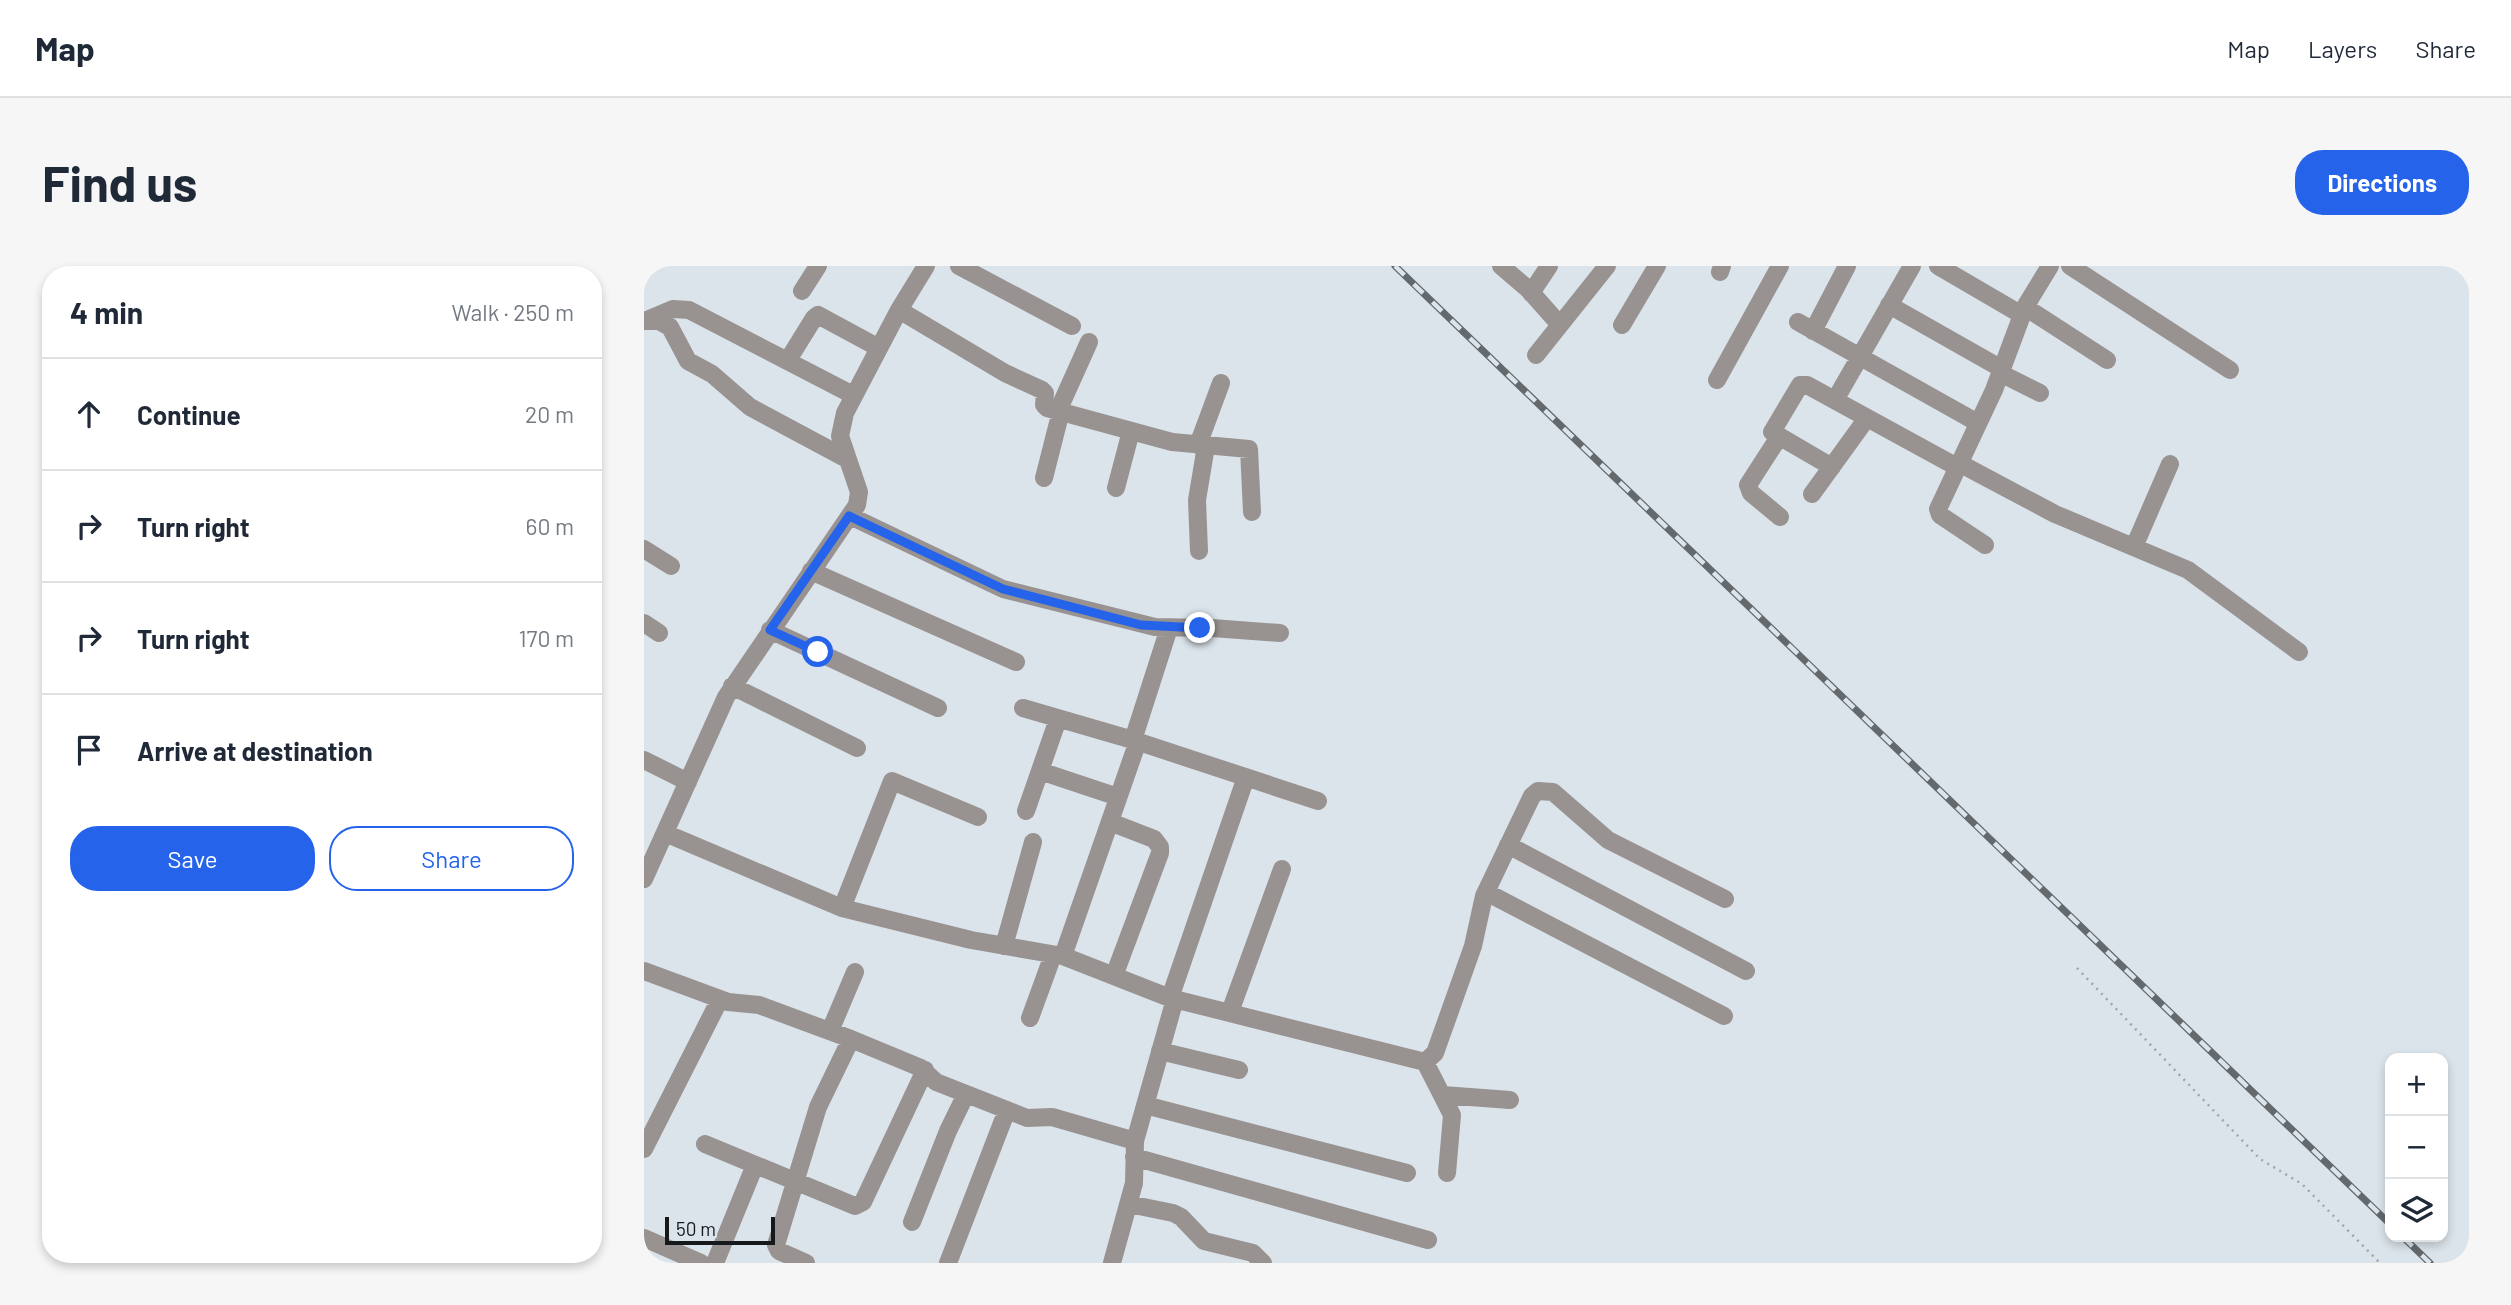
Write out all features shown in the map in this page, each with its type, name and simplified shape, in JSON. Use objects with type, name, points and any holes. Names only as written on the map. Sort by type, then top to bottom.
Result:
[{"type":"street","points":[[802,291],[818,266]]},
{"type":"street","points":[[644,879],[648,858],[665,833],[732,686],[857,505],[859,492],[840,436],[845,413],[899,310],[926,266]]},
{"type":"street","points":[[959,266],[1072,326]]},
{"type":"street","points":[[1501,266],[1531,293],[1560,325]]},
{"type":"street","points":[[1531,293],[1549,266]]},
{"type":"street","points":[[1536,355],[1607,266]]},
{"type":"street","points":[[1622,325],[1657,266]]},
{"type":"street","points":[[1717,380],[1780,266]]},
{"type":"street","points":[[1847,266],[1806,327],[1978,423]]},
{"type":"street","points":[[1835,400],[1912,266]]},
{"type":"street","points":[[1938,266],[2107,360]]},
{"type":"street","points":[[1985,545],[1938,512],[2001,371],[2023,311],[2050,266]]},
{"type":"street","points":[[2070,266],[2230,370]]},
{"type":"street","points":[[1889,305],[2040,393]]},
{"type":"street","points":[[644,321],[673,310],[688,310],[853,395]]},
{"type":"street","points":[[899,310],[1005,373],[1042,390],[1045,393],[1044,405],[1179,443],[1248,449],[1252,512]]},
{"type":"street","points":[[788,360],[818,315],[879,348]]},
{"type":"street","points":[[644,321],[659,321],[670,327],[688,361],[712,374],[750,407],[847,459]]},
{"type":"street","points":[[1044,478],[1060,411],[1089,342]]},
{"type":"street","points":[[1199,551],[1197,500],[1202,445],[1221,383]]},
{"type":"street","points":[[1832,467],[1774,434],[1773,429],[1800,385],[1807,385],[2055,514],[2188,570],[2299,652]]},
{"type":"street","points":[[1812,494],[1867,418]]},
{"type":"street","points":[[1116,488],[1130,431]]},
{"type":"street","points":[[1779,437],[1748,485],[1751,493],[1780,517]]},
{"type":"street","points":[[2134,547],[2170,464]]},
{"type":"street","points":[[849,516],[1003,589],[1141,625],[1280,633]]},
{"type":"street","points":[[644,549],[671,566]]},
{"type":"street","points":[[811,571],[1016,662]]},
{"type":"street","points":[[1030,1018],[1058,955],[1110,822],[1169,628]]},
{"type":"street","points":[[770,630],[937,708]]},
{"type":"street","points":[[732,686],[857,748]]},
{"type":"street","points":[[1023,708],[1135,741],[1318,801]]},
{"type":"street","points":[[1026,811],[1058,719]]},
{"type":"street","points":[[644,760],[688,782]]},
{"type":"street","points":[[1040,771],[1118,797]]},
{"type":"street","points":[[1112,1263],[1134,1184],[1134,1149],[1172,998],[1246,777]]},
{"type":"street","points":[[842,908],[891,781],[978,817]]},
{"type":"street","points":[[1425,1062],[1435,1053],[1473,946],[1486,892],[1532,796],[1538,791],[1546,790],[1559,796],[1608,839],[1725,899]]},
{"type":"street","points":[[1110,822],[1154,839],[1160,847],[1114,976]]},
{"type":"street","points":[[665,833],[842,908],[1004,946],[1058,955],[1172,998],[1425,1062],[1452,1115],[1447,1173]]},
{"type":"street","points":[[1004,946],[1033,842]]},
{"type":"street","points":[[1508,845],[1746,971]]},
{"type":"street","points":[[1230,1012],[1282,869]]},
{"type":"street","points":[[1486,892],[1724,1016]]},
{"type":"street","points":[[644,971],[720,999],[738,1004],[759,1005],[851,1039],[925,1070],[936,1082],[1027,1118],[1052,1117],[1134,1149],[1428,1240]]},
{"type":"street","points":[[830,1031],[855,972]]},
{"type":"street","points":[[644,1149],[720,999]]},
{"type":"street","points":[[806,1263],[776,1248],[818,1107],[851,1039]]},
{"type":"street","points":[[1160,1051],[1239,1070]]},
{"type":"street","points":[[705,1144],[855,1206],[863,1202],[925,1070]]},
{"type":"street","points":[[912,1222],[948,1131],[966,1094]]},
{"type":"street","points":[[1443,1095],[1510,1100]]},
{"type":"street","points":[[1145,1105],[1407,1173]]},
{"type":"street","points":[[948,1263],[1007,1110]]},
{"type":"street","points":[[715,1263],[755,1165]]},
{"type":"street","points":[[1129,1204],[1173,1213],[1181,1217],[1204,1241],[1253,1253],[1260,1257],[1263,1263]]},
{"type":"street","points":[[644,1238],[701,1263]]},
{"type":"path","points":[[2077,968],[2260,1159],[2302,1184],[2380,1263]]},
{"type":"railway","points":[[1395,266],[2385,1219]]},
{"type":"railway","points":[[2408,1242],[2430,1263]]},
{"type":"route","points":[[818,652],[770,630],[849,516],[1003,589],[1141,625],[1200,628]]}]
